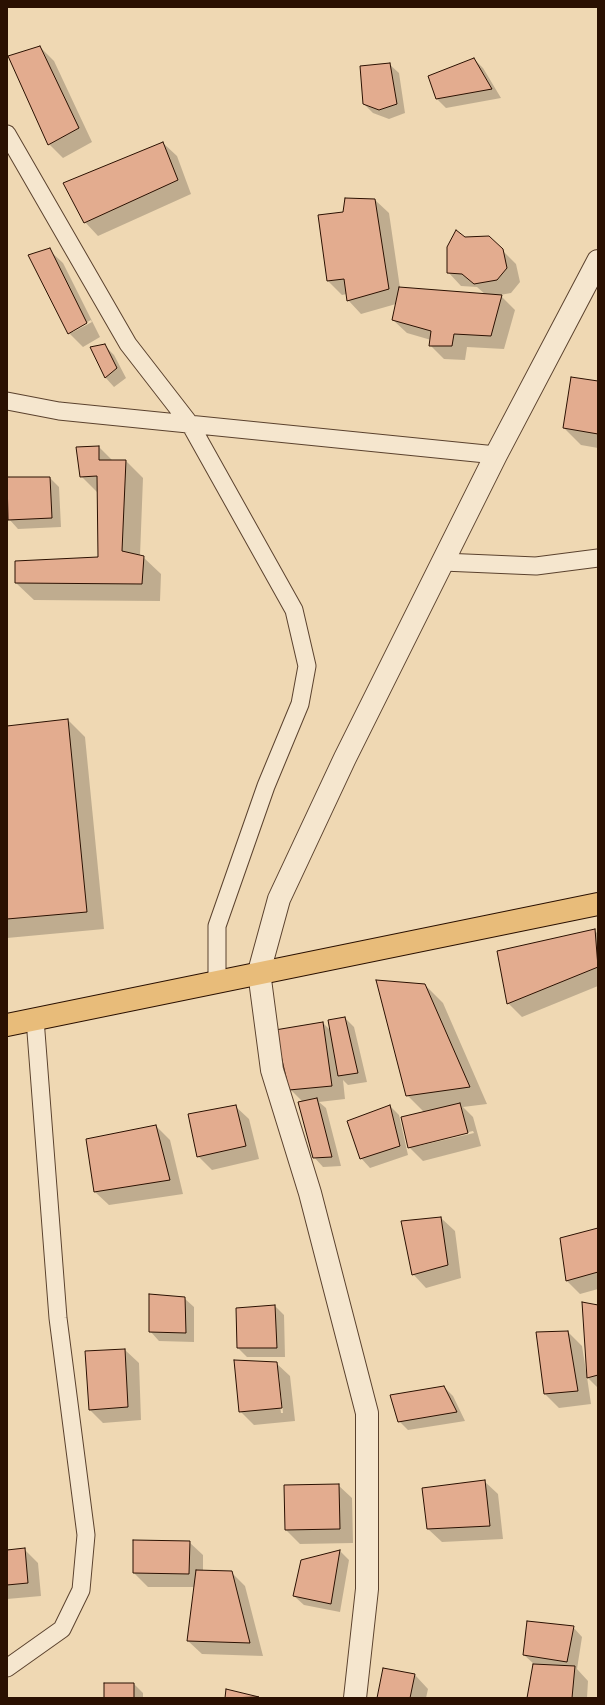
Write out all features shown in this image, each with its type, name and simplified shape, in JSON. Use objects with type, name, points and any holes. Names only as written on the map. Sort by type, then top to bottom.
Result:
[{"type":"main road","points":[[7,1025],[259,972],[598,904]]},
{"type":"street","points":[[7,134],[14,157],[128,344],[190,424],[294,610],[307,666],[300,704],[266,786],[217,926],[217,981]]},
{"type":"street","points":[[354,1698],[367,1589],[367,1413],[310,1193],[272,1070],[259,972],[279,899],[346,758],[496,455],[598,262]]},
{"type":"street","points":[[7,401],[59,411],[496,455]]},
{"type":"street","points":[[443,562],[536,566],[598,558]]},
{"type":"street","points":[[7,1668],[62,1629],[81,1590],[86,1535],[58,1318],[35,1019]]},
{"type":"building","points":[[40,46],[79,128],[48,145],[8,56]]},
{"type":"building","points":[[474,58],[492,89],[436,99],[428,76]]},
{"type":"building","points":[[390,63],[397,104],[379,110],[363,104],[360,66]]},
{"type":"building","points":[[163,142],[178,180],[84,223],[63,183]]},
{"type":"building","points":[[345,198],[375,199],[389,289],[347,301],[344,279],[327,281],[318,215],[343,212]]},
{"type":"building","points":[[456,230],[465,237],[489,236],[503,249],[507,268],[497,280],[474,284],[462,274],[447,273],[447,247]]},
{"type":"building","points":[[50,248],[87,323],[68,334],[28,255]]},
{"type":"building","points":[[399,287],[502,295],[491,336],[454,334],[452,346],[429,346],[431,331],[392,320]]},
{"type":"building","points":[[105,344],[117,368],[105,378],[90,347]]},
{"type":"building","points":[[571,377],[598,381],[598,434],[563,428]]},
{"type":"building","points":[[99,446],[99,460],[126,460],[122,551],[144,556],[142,584],[15,583],[15,561],[98,557],[97,476],[80,477],[76,447]]},
{"type":"building","points":[[7,477],[50,477],[52,518],[8,520]]},
{"type":"building","points":[[68,719],[87,912],[7,919],[7,726]]},
{"type":"building","points":[[595,929],[598,967],[507,1004],[497,951]]},
{"type":"building","points":[[376,980],[425,984],[470,1087],[406,1096]]},
{"type":"building","points":[[345,1017],[358,1073],[338,1076],[328,1020]]},
{"type":"building","points":[[323,1022],[332,1086],[289,1090],[275,1030]]},
{"type":"building","points":[[317,1098],[332,1157],[313,1158],[298,1102]]},
{"type":"building","points":[[460,1103],[468,1133],[408,1148],[401,1117]]},
{"type":"building","points":[[236,1105],[246,1146],[197,1157],[188,1114]]},
{"type":"building","points":[[390,1105],[400,1146],[360,1159],[347,1121]]},
{"type":"building","points":[[156,1125],[170,1180],[94,1192],[86,1139]]},
{"type":"building","points":[[441,1217],[448,1265],[412,1275],[401,1221]]},
{"type":"building","points":[[598,1228],[598,1272],[566,1281],[560,1238]]},
{"type":"building","points":[[149,1294],[185,1297],[186,1333],[149,1332]]},
{"type":"building","points":[[582,1302],[598,1305],[598,1375],[587,1378]]},
{"type":"building","points":[[275,1305],[277,1348],[237,1348],[236,1308]]},
{"type":"building","points":[[568,1331],[578,1391],[544,1394],[536,1332]]},
{"type":"building","points":[[125,1349],[128,1407],[89,1410],[85,1351]]},
{"type":"building","points":[[234,1360],[277,1362],[282,1408],[239,1412]]},
{"type":"building","points":[[444,1386],[457,1412],[398,1422],[390,1395]]},
{"type":"building","points":[[485,1480],[490,1526],[427,1529],[422,1488]]},
{"type":"building","points":[[339,1484],[340,1529],[285,1530],[284,1485]]},
{"type":"building","points":[[133,1540],[190,1541],[189,1574],[133,1573]]},
{"type":"building","points":[[25,1548],[28,1583],[7,1585],[7,1550]]},
{"type":"building","points":[[340,1550],[331,1604],[293,1596],[301,1560]]},
{"type":"building","points":[[196,1570],[232,1571],[250,1643],[187,1641]]},
{"type":"building","points":[[527,1621],[574,1626],[567,1662],[523,1655]]},
{"type":"building","points":[[533,1664],[575,1666],[572,1698],[527,1698]]},
{"type":"building","points":[[383,1668],[415,1674],[410,1698],[377,1698]]},
{"type":"building","points":[[104,1683],[134,1683],[134,1698],[104,1698]]},
{"type":"building","points":[[226,1689],[259,1697],[225,1698]]}]
